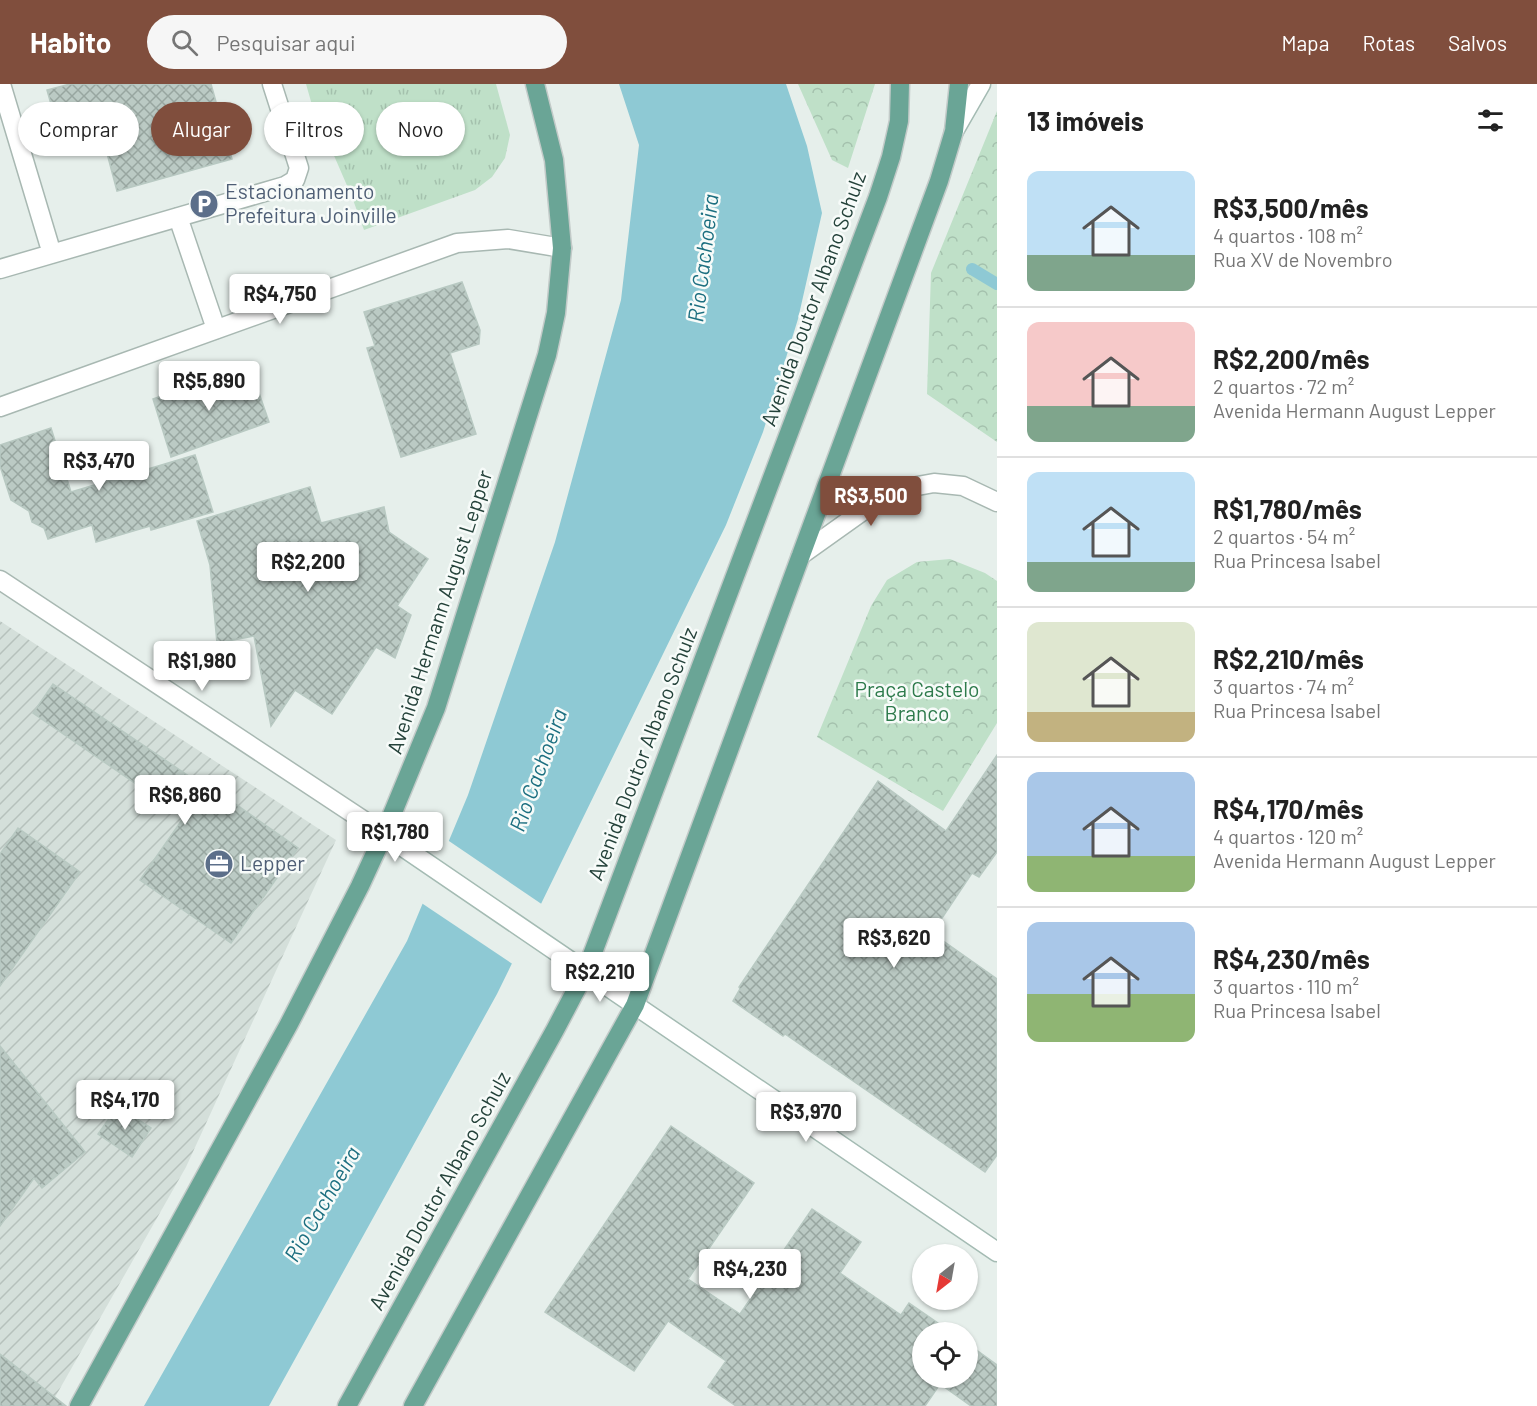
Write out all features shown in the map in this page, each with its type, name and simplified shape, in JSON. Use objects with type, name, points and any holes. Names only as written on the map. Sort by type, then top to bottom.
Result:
[{"type":"main road","name":"Avenida Hermann August Lepper","points":[[79,1406],[289,1024],[360,886],[413,767],[436,708],[547,355],[556,313],[562,248],[554,160],[535,84]]},
{"type":"main road","name":"Avenida Doutor Albano Schulz","points":[[347,1406],[586,971],[878,197],[891,157],[899,121],[900,84]]},
{"type":"main road","points":[[416,1405],[635,1005],[939,182],[954,131],[959,84]]},
{"type":"street","points":[[2,84],[52,254]]},
{"type":"street","points":[[0,269],[285,186],[295,180],[299,168],[272,84]]},
{"type":"street","points":[[954,131],[981,84]]},
{"type":"street","points":[[178,217],[216,329]]},
{"type":"street","points":[[0,407],[457,243],[508,239],[562,248]]},
{"type":"street","points":[[801,555],[867,507],[901,489],[934,483],[963,486],[997,502]]},
{"type":"street","points":[[0,580],[426,862],[997,1252]]},
{"type":"shaded area","name":"Lepper","points":[[0,621],[336,840],[186,1167],[50,1406],[0,1406]]},
{"type":"green space","points":[[306,84],[496,84],[510,135],[505,158],[492,177],[475,190],[364,230],[334,156],[364,156],[364,102],[311,102]]},
{"type":"green space","points":[[798,84],[875,84],[848,168],[832,160]]},
{"type":"green space","points":[[997,111],[997,442],[927,394],[931,273]]},
{"type":"green space","name":"Praça Castelo Branco","points":[[950,559],[985,573],[997,581],[997,723],[943,811],[817,737],[871,606],[887,580],[917,562]]},
{"type":"water","name":"Rio Cachoeira","points":[[619,84],[786,84],[807,146],[822,213],[798,319],[763,432],[726,525],[497,994],[269,1406],[144,1406],[407,941],[468,795],[555,542],[621,300],[639,145]]},
{"type":"pier","points":[[446,839],[543,905],[514,965],[420,902]]},
{"type":"building","points":[[70,84],[211,84],[216,102],[151,102],[151,156],[231,156],[232,159],[117,191],[108,156],[139,156],[139,102],[50,102],[47,90]]},
{"type":"building","points":[[462,282],[480,330],[479,344],[450,353],[476,434],[401,457],[367,348],[375,346],[364,312]]},
{"type":"building","points":[[240,368],[250,396],[259,393],[269,422],[171,457],[153,399]]},
{"type":"building","points":[[51,428],[71,492],[195,455],[213,512],[151,530],[150,526],[96,542],[92,525],[48,539],[44,528],[32,522],[29,511],[11,500],[0,466],[0,445]]},
{"type":"building","points":[[310,487],[321,523],[384,507],[389,532],[428,559],[397,606],[411,615],[395,658],[376,647],[332,714],[295,690],[271,726],[254,636],[217,643],[210,565],[197,521]]},
{"type":"building","name":"Lepper","points":[[53,684],[205,787],[207,784],[298,848],[231,943],[140,880],[184,817],[33,713]]},
{"type":"building","points":[[997,755],[997,852],[979,877],[972,873],[932,933],[997,979],[997,1155],[985,1172],[785,1034],[783,1036],[733,1001],[739,987],[878,781],[946,831]]},
{"type":"building","points":[[18,828],[80,872],[0,986],[0,854]]},
{"type":"building","points":[[0,1046],[85,1152],[42,1188],[34,1178],[0,1226]]},
{"type":"building","points":[[118,1106],[151,1128],[132,1157],[98,1134]]},
{"type":"building","points":[[671,1126],[754,1183],[688,1279],[740,1314],[812,1209],[861,1242],[840,1273],[901,1315],[909,1303],[912,1305],[912,1310],[919,1310],[937,1322],[912,1322],[912,1388],[937,1388],[925,1406],[736,1406],[708,1387],[726,1361],[668,1321],[634,1371],[545,1312]]},
{"type":"building","points":[[978,1351],[997,1365],[997,1406],[971,1406],[946,1388],[978,1388]]},
{"type":"building","points":[[0,1354],[66,1406],[0,1406]]},
{"type":"waterway","points":[[972,269],[997,284]]},
{"type":"place","name":"Estacionamento Prefeitura Joinville","points":[[204,204]]},
{"type":"place","name":"Lepper","points":[[219,864]]}]
